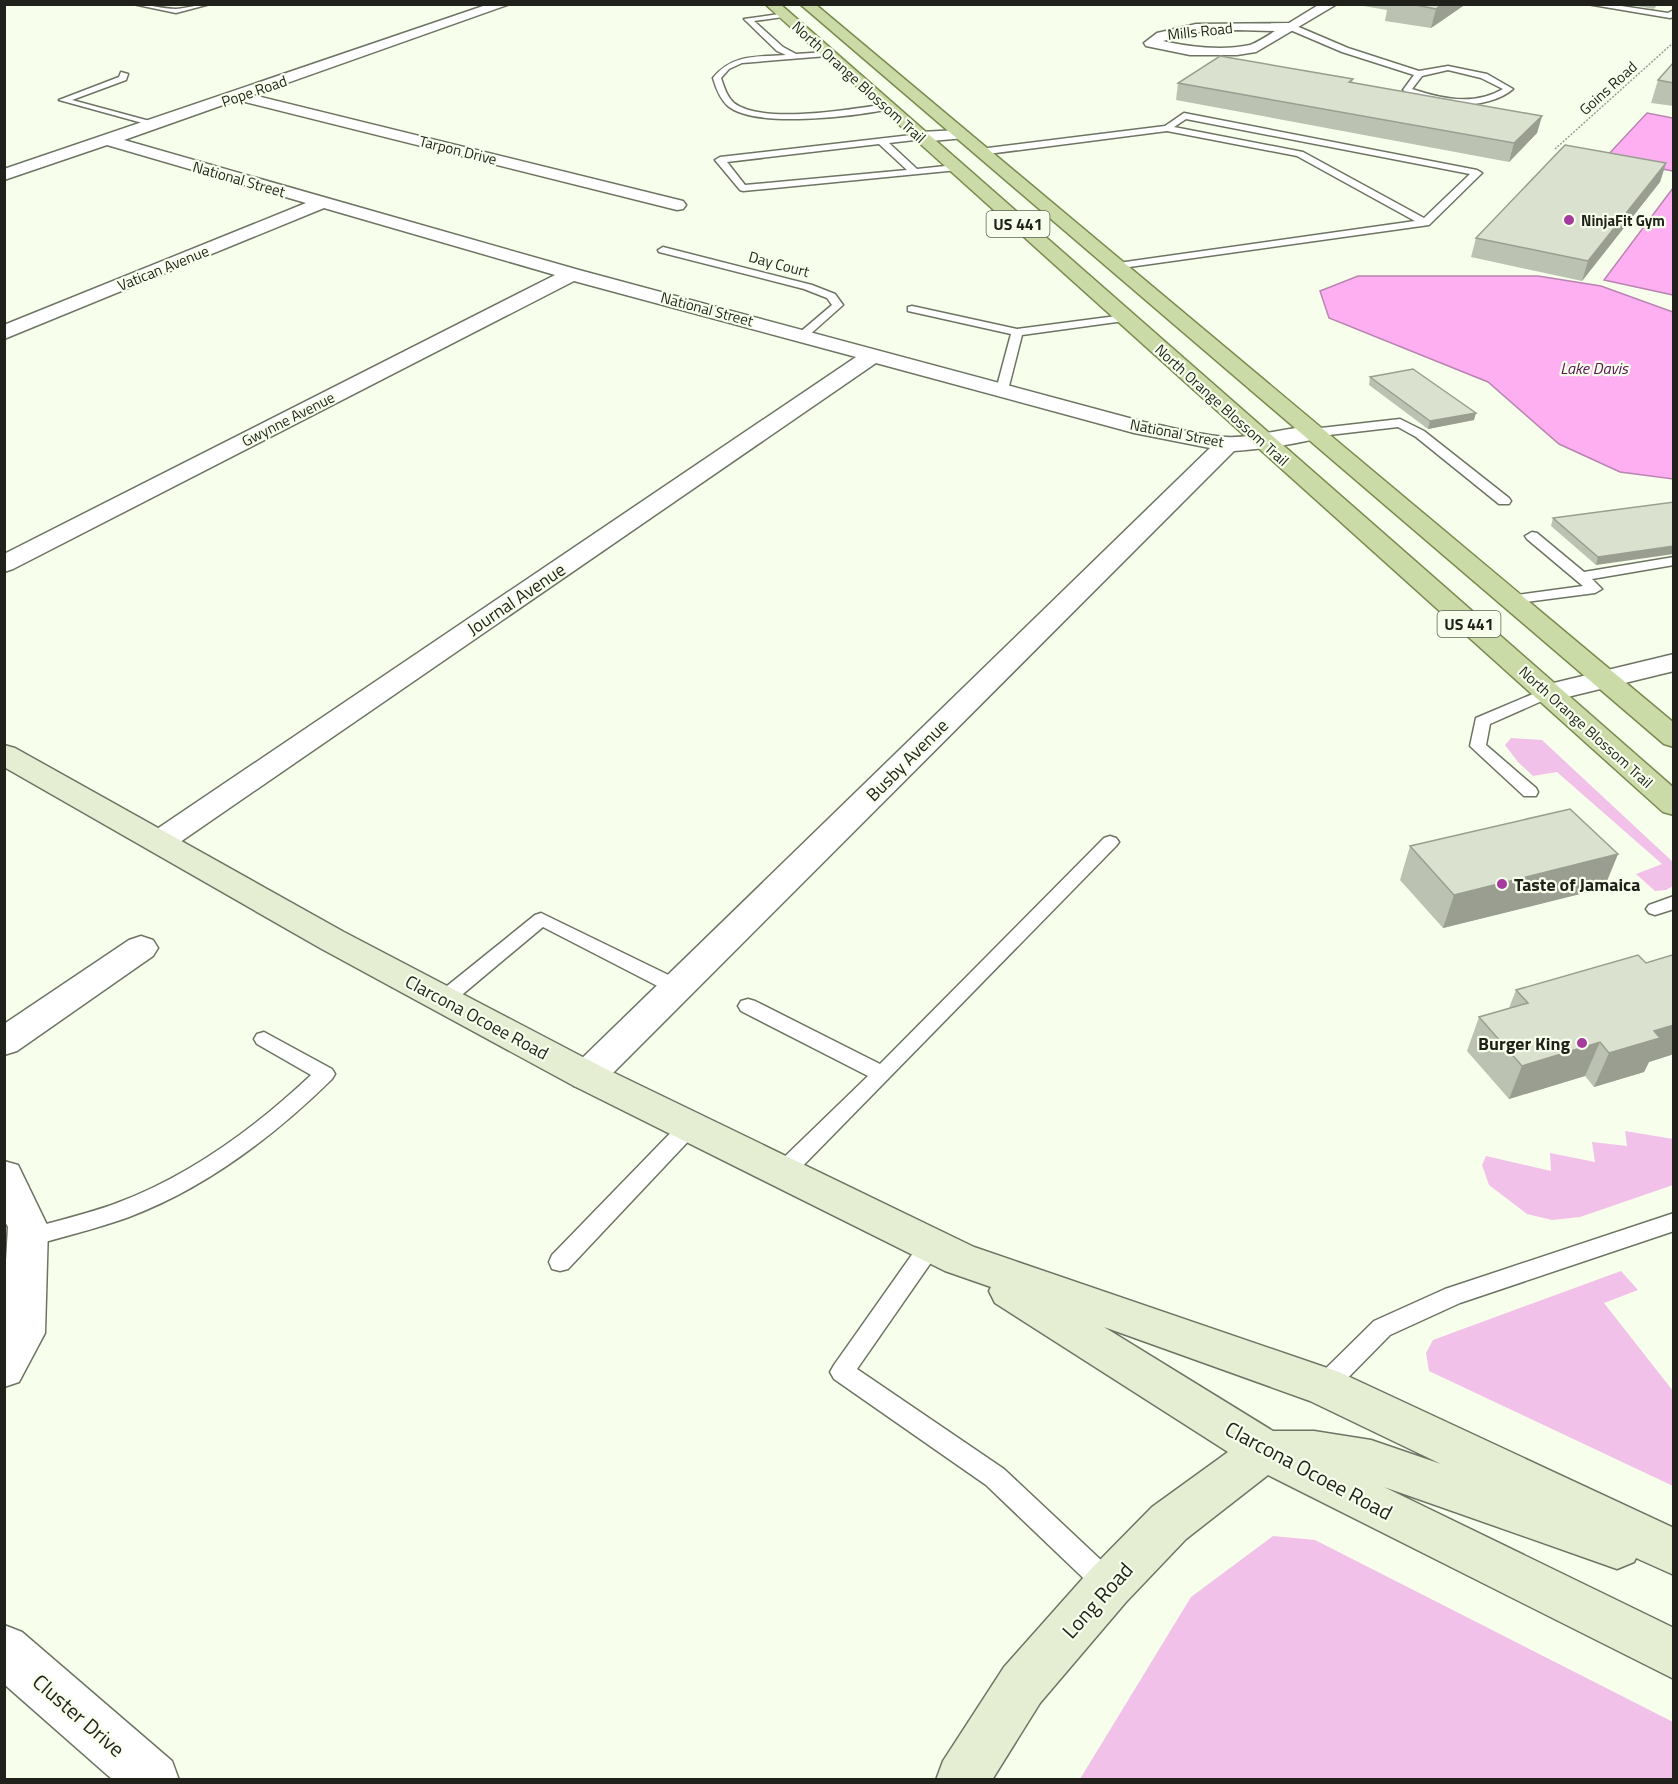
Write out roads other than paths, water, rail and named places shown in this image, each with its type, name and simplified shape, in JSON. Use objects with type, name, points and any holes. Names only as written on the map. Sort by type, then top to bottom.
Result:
[{"type":"main road","name":"North Orange Blossom Trail","points":[[806,4],[1674,738]]},
{"type":"main road","name":"North Orange Blossom Trail","points":[[777,10],[1674,805]]},
{"type":"main road","name":"Clarcona Ocoee Road","points":[[4,754],[332,940],[587,1076],[945,1252],[1265,1451],[1674,1654]]},
{"type":"main road","name":"Clarcona Ocoee Road","points":[[945,1252],[1324,1386],[1674,1552]]},
{"type":"main road","points":[[1265,1451],[1314,1452],[1371,1461],[1674,1565]]},
{"type":"main road","name":"Long Road","points":[[962,1779],[1022,1685],[1109,1585],[1169,1523],[1265,1451]]},
{"type":"street","name":"Mills Road","points":[[1291,27],[1214,27],[1158,35],[1151,43],[1190,51],[1237,51],[1256,48],[1331,4]]},
{"type":"street","name":"Pope Road","points":[[4,175],[503,5]]},
{"type":"street","name":"Tarpon Drive","points":[[238,96],[677,204]]},
{"type":"street","points":[[920,136],[959,135]]},
{"type":"street","name":"National Street","points":[[107,140],[572,274],[1142,428],[1227,444],[1265,442],[1312,433]]},
{"type":"street","name":"Vatican Avenue","points":[[4,333],[321,203]]},
{"type":"street","name":"Gwynne Avenue","points":[[4,564],[572,274]]},
{"type":"street","name":"Journal Avenue","points":[[159,842],[873,355]]},
{"type":"street","name":"Busby Avenue","points":[[587,1076],[1227,444]]},
{"type":"street","points":[[1547,693],[1674,662]]},
{"type":"street","points":[[4,1042],[141,948]]},
{"type":"street","points":[[4,1176],[28,1227],[24,1333],[4,1368]]},
{"type":"street","name":"Cluster Drive","points":[[4,1650],[153,1779]]},
{"type":"lane","points":[[136,4],[169,11],[193,9],[207,4]]},
{"type":"lane","points":[[1590,4],[1670,16],[1674,12]]},
{"type":"lane","points":[[777,10],[748,19],[780,49],[796,57]]},
{"type":"lane","points":[[1291,27],[1345,50],[1419,74],[1448,68],[1484,76],[1509,88],[1498,97],[1471,102],[1435,100],[1407,90],[1419,74]]},
{"type":"lane","points":[[827,54],[733,63],[720,72],[717,78],[723,94],[736,108],[789,117],[887,107]]},
{"type":"lane","points":[[124,74],[123,78],[63,100],[154,125]]},
{"type":"lane","points":[[1115,266],[1425,223],[1478,173],[1184,116],[1167,128]]},
{"type":"lane","points":[[980,152],[1167,128],[1300,154],[1425,223]]},
{"type":"lane","points":[[920,136],[785,158],[720,160],[743,188],[803,178],[955,168]]},
{"type":"lane","points":[[881,141],[914,171]]},
{"type":"lane","name":"Day Court","points":[[663,250],[808,287],[831,296],[838,305],[802,335]]},
{"type":"lane","points":[[912,309],[1017,332],[1124,318]]},
{"type":"lane","points":[[1002,390],[1017,332]]},
{"type":"lane","points":[[1312,433],[1400,423],[1420,434],[1504,501]]},
{"type":"lane","points":[[1510,600],[1595,588],[1532,536]]},
{"type":"lane","points":[[1581,577],[1674,561]]},
{"type":"lane","points":[[1530,792],[1478,746],[1480,729],[1482,721],[1547,693]]},
{"type":"lane","points":[[783,1172],[1110,842]]},
{"type":"lane","points":[[1655,909],[1674,902]]},
{"type":"lane","points":[[444,999],[541,919],[678,988]]},
{"type":"lane","points":[[748,1006],[882,1074]]},
{"type":"lane","points":[[28,1238],[123,1210],[205,1171],[295,1103],[325,1074],[264,1039]]},
{"type":"lane","points":[[560,1262],[690,1126]]},
{"type":"lane","points":[[1324,1386],[1382,1328],[1453,1296],[1674,1222]]},
{"type":"lane","points":[[945,1252],[842,1372],[995,1477],[1109,1585]]},
{"type":"water","points":[[1647,113],[1673,118],[1673,171],[1605,158]]},
{"type":"water","points":[[1673,188],[1673,295],[1604,280]]},
{"type":"water","name":"Lake Davis","points":[[1358,276],[1538,276],[1601,286],[1673,312],[1673,479],[1620,472],[1559,444],[1488,382],[1329,318],[1320,291]]},
{"type":"place","name":"NinjaFit Gym","points":[[1569,220]]},
{"type":"place","name":"Taste of Jamaica","points":[[1502,884]]},
{"type":"place","name":"Burger King","points":[[1582,1043]]}]
